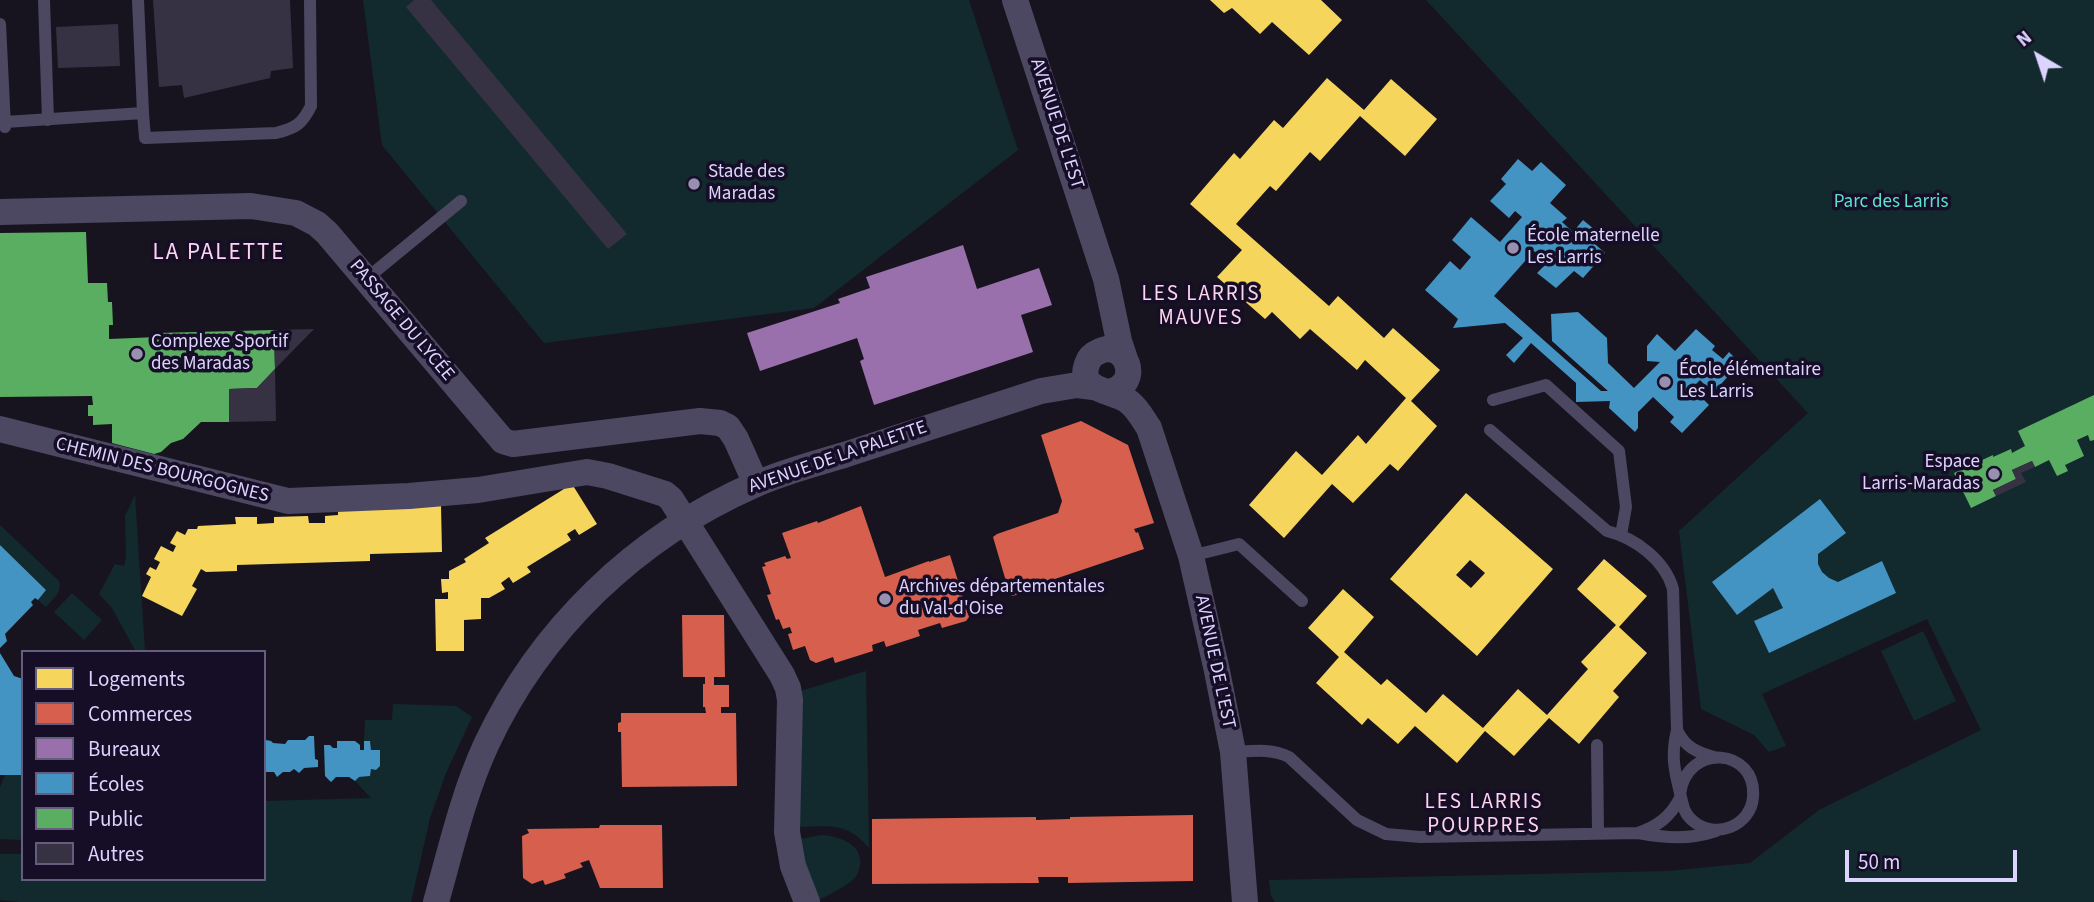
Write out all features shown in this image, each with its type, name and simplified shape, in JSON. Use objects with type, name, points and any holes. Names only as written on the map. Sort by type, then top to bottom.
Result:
[{"type":"street","name":"AVENUE DE L'EST","points":[[1015,0],[1108,288],[1127,362],[1146,402],[1149,428],[1191,556],[1233,752],[1245,902]]},
{"type":"street","name":"PASSAGE DU LYCÉE","points":[[0,212],[251,206],[276,208],[307,216],[366,279],[503,441],[513,444],[699,421],[720,423],[732,432],[756,484]]},
{"type":"street","name":"AVENUE DE L'EST","points":[[1108,288],[1107,316],[1095,375],[1129,402],[1149,428]]},
{"type":"street","points":[[1109,349],[1121,354],[1127,362],[1129,371],[1125,383],[1115,391],[1095,375],[1103,350],[1109,349]]},
{"type":"street","name":"AVENUE DE LA PALETTE","points":[[436,902],[470,784],[502,712],[530,666],[590,596],[624,565],[685,521],[756,484],[1041,391],[1079,371],[1095,375]]},
{"type":"street","name":"CHEMIN DES BOURGOGNES","points":[[0,429],[288,502],[478,490],[587,472],[665,494],[685,521],[788,688],[787,832],[793,866],[807,902]]},
{"type":"lane","points":[[44,0],[48,120]]},
{"type":"lane","points":[[138,0],[145,138],[276,133],[305,120],[312,106],[310,0]]},
{"type":"lane","points":[[0,24],[5,125],[143,113]]},
{"type":"lane","points":[[366,279],[461,201]]},
{"type":"lane","points":[[1493,400],[1546,385],[1619,451],[1626,508],[1621,535]]},
{"type":"lane","points":[[1490,430],[1607,531],[1621,535],[1660,563],[1670,578],[1673,589],[1677,730],[1673,745],[1675,780],[1687,815],[1693,822],[1710,830],[1728,829],[1743,819],[1752,803],[1753,785],[1745,769],[1731,760],[1691,748],[1685,744],[1677,730]]},
{"type":"lane","points":[[1191,556],[1239,544],[1302,601]]},
{"type":"lane","points":[[1597,745],[1598,833]]},
{"type":"lane","points":[[1233,752],[1282,753],[1357,820],[1386,834],[1420,836],[1638,833],[1665,838],[1698,837],[1718,830]]},
{"type":"lane","points":[[1638,833],[1655,827],[1666,818],[1680,796],[1685,776],[1690,769],[1697,763],[1714,757]]},
{"type":"green space","name":"Stade des Maradas","points":[[363,0],[969,0],[1018,150],[814,308],[544,343],[382,145]]},
{"type":"green space","name":"Parc des Larris","points":[[1426,0],[2094,0],[2094,902],[1275,902],[1271,896],[1269,880],[1669,871],[1750,863],[1819,810],[1981,730],[1927,619],[1762,694],[1786,746],[1769,752],[1754,735],[1701,709],[1679,531],[1808,413]]},
{"type":"green space","points":[[135,495],[145,650],[135,650],[112,608],[99,594],[115,564],[124,566],[125,516]]},
{"type":"green space","points":[[0,525],[59,581],[58,592],[46,607],[38,600],[46,590],[0,545]]},
{"type":"green space","points":[[72,593],[102,620],[84,640],[54,612]]},
{"type":"green space","points":[[1923,631],[1956,701],[1914,721],[1881,651]]},
{"type":"green space","points":[[866,671],[869,848],[853,834],[838,827],[799,827],[794,693]]},
{"type":"green space","points":[[393,704],[456,706],[472,717],[446,773],[430,818],[411,902],[0,900],[0,854],[21,854],[21,881],[266,881],[266,801],[371,798],[355,781],[359,777],[370,776],[371,769],[376,770],[380,765],[380,750],[371,750],[370,742],[364,741],[365,720],[392,720]]},
{"type":"green space","points":[[5,775],[21,775],[21,840],[0,839],[0,787]]},
{"type":"green space","points":[[821,835],[838,838],[852,845],[860,858],[860,866],[857,875],[850,882],[815,901],[796,840]]},
{"type":"building: Logements","points":[[1210,0],[1321,0],[1342,20],[1309,55],[1272,22],[1260,34],[1232,8],[1224,13]]},
{"type":"building: Logements","points":[[1327,78],[1364,110],[1391,79],[1437,119],[1405,156],[1360,116],[1320,161],[1310,152],[1276,191],[1270,186],[1236,224],[1329,306],[1338,296],[1384,338],[1393,328],[1440,370],[1411,401],[1437,426],[1398,471],[1390,464],[1353,503],[1332,484],[1284,538],[1249,505],[1296,451],[1322,475],[1358,435],[1366,444],[1406,398],[1365,360],[1357,370],[1310,329],[1300,339],[1272,312],[1265,319],[1217,277],[1242,250],[1190,204],[1234,153],[1240,159],[1274,120],[1283,128]]},
{"type":"building: Logements","points":[[572,484],[597,524],[579,535],[575,529],[567,534],[571,540],[527,567],[531,572],[513,583],[509,577],[501,583],[505,589],[489,598],[481,598],[481,619],[464,620],[464,651],[436,651],[435,599],[448,599],[448,592],[442,593],[441,579],[449,579],[449,571],[466,562],[464,559],[489,543],[485,538]]},
{"type":"building: Logements","points":[[1466,493],[1553,569],[1477,656],[1390,579]],"holes":[[[1470,560],[1485,573],[1471,588],[1456,575]]]},
{"type":"building: Logements","points":[[441,506],[442,552],[370,554],[370,561],[237,565],[237,571],[206,572],[201,569],[192,586],[197,589],[182,616],[142,596],[151,577],[146,574],[150,567],[156,570],[160,562],[154,559],[161,546],[173,552],[176,546],[170,543],[177,531],[185,535],[188,529],[197,529],[198,526],[236,524],[235,517],[257,517],[257,524],[274,523],[274,517],[308,516],[309,523],[325,523],[325,516],[338,515],[338,508]]},
{"type":"building: Logements","points":[[1604,559],[1647,596],[1619,627],[1647,653],[1613,691],[1619,697],[1579,744],[1549,718],[1514,756],[1485,731],[1457,763],[1415,726],[1398,744],[1368,718],[1362,725],[1316,683],[1339,657],[1308,628],[1343,589],[1374,617],[1344,652],[1381,685],[1387,679],[1426,713],[1443,694],[1483,728],[1518,689],[1547,715],[1588,669],[1581,662],[1616,625],[1577,589]]},
{"type":"building: Commerces","points":[[1081,421],[1128,445],[1154,523],[1134,529],[1138,532],[1144,549],[1046,582],[1042,595],[1039,587],[1010,595],[993,537],[1058,513],[1062,501],[1041,435]]},
{"type":"building: Commerces","points":[[861,506],[885,577],[950,555],[959,584],[954,586],[956,591],[960,589],[969,617],[966,621],[942,628],[940,623],[918,630],[920,636],[886,647],[884,641],[872,645],[873,651],[835,663],[833,657],[816,663],[810,660],[805,646],[793,650],[788,634],[792,633],[790,627],[783,629],[779,619],[776,620],[767,595],[771,594],[762,567],[766,566],[764,563],[785,556],[787,559],[791,558],[782,533],[817,521],[818,523]]},
{"type":"building: Commerces","points":[[682,615],[724,615],[725,677],[714,677],[714,685],[729,685],[729,707],[721,707],[721,713],[736,713],[737,786],[622,787],[621,732],[618,732],[621,713],[706,713],[703,707],[705,677],[683,677]]},
{"type":"building: Commerces","points":[[1193,815],[1193,881],[1068,883],[1068,877],[1038,877],[1039,883],[872,884],[872,819],[1036,817],[1036,820]]},
{"type":"building: Commerces","points":[[600,825],[662,825],[663,888],[600,888],[589,860],[580,863],[583,867],[564,874],[566,878],[545,885],[543,880],[532,884],[523,878],[522,836],[529,833],[527,829],[599,828]]},
{"type":"building: Bureaux","points":[[963,245],[977,289],[1039,268],[1052,305],[1021,315],[1033,352],[874,405],[860,361],[864,359],[857,338],[760,371],[747,333],[840,303],[838,299],[870,288],[866,277]]},
{"type":"building: Écoles","points":[[1518,159],[1532,171],[1541,162],[1566,185],[1550,203],[1567,218],[1562,222],[1573,232],[1583,220],[1594,229],[1586,236],[1605,253],[1583,278],[1574,271],[1556,288],[1537,273],[1548,262],[1534,251],[1494,296],[1601,391],[1608,391],[1552,341],[1551,314],[1578,312],[1607,338],[1608,363],[1634,388],[1660,362],[1647,361],[1647,346],[1657,334],[1675,351],[1696,329],[1715,346],[1712,350],[1723,359],[1729,352],[1740,363],[1713,393],[1700,380],[1692,388],[1709,405],[1682,433],[1670,422],[1674,417],[1653,397],[1638,412],[1638,428],[1635,432],[1609,408],[1610,401],[1576,402],[1576,383],[1531,343],[1514,363],[1506,355],[1523,338],[1505,323],[1453,328],[1458,319],[1425,290],[1450,261],[1460,270],[1471,257],[1452,240],[1471,217],[1500,242],[1522,217],[1515,211],[1509,218],[1490,201],[1506,184],[1501,179]]},
{"type":"building: Écoles","points":[[1820,499],[1846,533],[1818,554],[1818,564],[1822,572],[1838,582],[1882,561],[1896,593],[1769,653],[1754,621],[1783,608],[1773,588],[1737,615],[1712,582]]},
{"type":"building: Écoles","points":[[0,545],[46,590],[38,600],[35,598],[31,602],[33,605],[5,634],[7,641],[0,648]]},
{"type":"building: Écoles","points":[[0,653],[14,676],[21,678],[21,775],[0,775]]},
{"type":"building: Écoles","points":[[314,736],[318,767],[304,768],[299,773],[294,769],[277,777],[274,772],[266,772],[266,740],[285,744],[288,740],[305,740]]},
{"type":"building: Écoles","points":[[337,741],[355,741],[360,745],[360,750],[364,750],[364,741],[370,741],[371,750],[380,750],[380,766],[376,770],[371,769],[370,776],[359,777],[355,781],[349,777],[336,777],[331,782],[325,776],[324,745],[337,748]]},
{"type":"building: Public","name":"Complexe Sportif des Maradas","points":[[86,232],[88,283],[107,283],[108,302],[112,302],[113,325],[109,325],[109,339],[158,337],[157,333],[274,330],[275,369],[257,388],[229,389],[229,422],[201,422],[183,439],[154,454],[112,443],[112,424],[93,425],[93,416],[88,416],[88,405],[93,405],[92,396],[0,397],[0,233]]},
{"type":"building: Public","points":[[2094,395],[2094,440],[2090,441],[2088,435],[2077,440],[2084,456],[2065,465],[2068,471],[2057,476],[2049,460],[2035,467],[2032,461],[2012,470],[2016,479],[1993,490],[1996,496],[1971,508],[1954,473],[1993,455],[2011,449],[2012,453],[2025,446],[2018,431]]},
{"type":"building: Autres","points":[[153,0],[290,0],[293,68],[271,71],[270,78],[184,98],[182,85],[159,87]]},
{"type":"building: Autres","points":[[414,0],[431,0],[627,234],[608,249],[406,7]]},
{"type":"building: Autres","points":[[118,24],[120,66],[58,68],[56,27]]},
{"type":"building: Autres","points":[[314,329],[275,369],[274,330]]},
{"type":"building: Autres","points":[[275,369],[276,421],[229,422],[229,389],[257,388]]},
{"type":"building: Autres","points":[[2032,461],[2035,467],[2021,473],[2026,482],[1996,496],[1993,490],[2016,479],[2012,470]]},
{"type":"place","name":"Stade des Maradas","points":[[694,184]]},
{"type":"place","name":"École maternelle Les Larris","points":[[1513,248]]},
{"type":"place","name":"Complexe Sportif des Maradas","points":[[137,354]]},
{"type":"place","name":"École élémentaire Les Larris","points":[[1665,382]]},
{"type":"place","name":"Espace Larris-Maradas","points":[[1994,474]]},
{"type":"place","name":"Archives départementales du Val-d'Oise","points":[[885,599]]},
{"type":"district","name":"LA PALETTE","points":[[219,254]]},
{"type":"district","name":"LES LARRIS MAUVES","points":[[1201,307]]},
{"type":"district","name":"LES LARRIS POURPRES","points":[[1484,815]]}]
